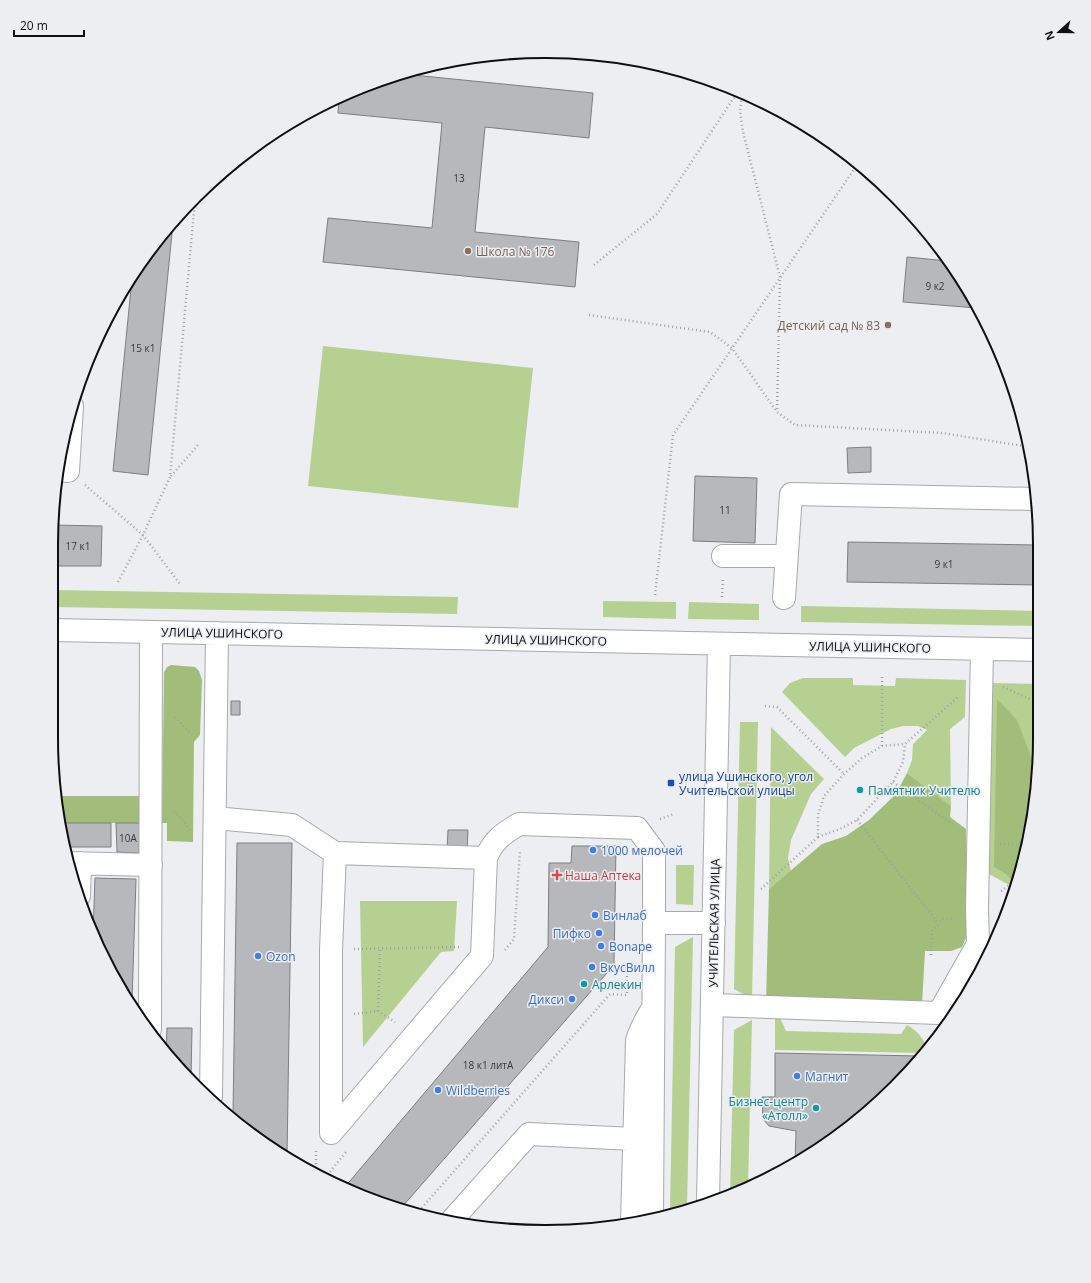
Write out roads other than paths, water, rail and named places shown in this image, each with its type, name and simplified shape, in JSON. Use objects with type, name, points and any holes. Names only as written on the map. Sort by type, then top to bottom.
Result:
[{"type":"street","points":[[784,598],[791,494],[1031,499]]},
{"type":"street","points":[[724,556],[786,556]]},
{"type":"street","name":"УЛИЦА УШИНСКОГО","points":[[58,630],[1033,650]]},
{"type":"street","points":[[150,1022],[151,632]]},
{"type":"street","points":[[211,1092],[217,633]]},
{"type":"street","name":"УЧИТЕЛЬСКАЯ УЛИЦА","points":[[708,1197],[719,644]]},
{"type":"street","points":[[712,1005],[941,1021],[985,944],[977,909],[982,649]]},
{"type":"street","points":[[215,818],[292,825],[335,853],[486,858]]},
{"type":"street","points":[[335,853],[332,950],[331,1133],[482,956],[486,858],[490,847],[496,841],[506,832],[519,824],[637,828],[654,851],[654,1008],[643,1139],[633,1217]]},
{"type":"street","points":[[75,863],[151,865]]},
{"type":"street","points":[[654,923],[714,923]]},
{"type":"street","points":[[455,1217],[529,1134],[643,1139]]},
{"type":"street","points":[[643,1139],[652,1213]]},
{"type":"place","name":"Школа № 176","points":[[468,251]]},
{"type":"place","name":"Детский сад № 83","points":[[888,325]]},
{"type":"place","name":"улица Ушинского, угол Учительской улицы","points":[[671,783]]},
{"type":"place","name":"Памятник Учителю","points":[[860,790]]},
{"type":"place","name":"1000 мелочей","points":[[593,850]]},
{"type":"place","name":"Наша Аптека","points":[[557,875]]},
{"type":"place","name":"Винлаб","points":[[595,915]]},
{"type":"place","name":"Пифко","points":[[599,933]]},
{"type":"place","name":"Bonape","points":[[601,946]]},
{"type":"place","name":"Ozon","points":[[258,956]]},
{"type":"place","name":"ВкусВилл","points":[[592,967]]},
{"type":"place","name":"Арлекин","points":[[584,984]]},
{"type":"place","name":"Дикси","points":[[572,999]]},
{"type":"place","name":"Магнит","points":[[797,1076]]},
{"type":"place","name":"Wildberries","points":[[438,1090]]},
{"type":"place","name":"Бизнес-центр «Атолл»","points":[[816,1108]]}]
